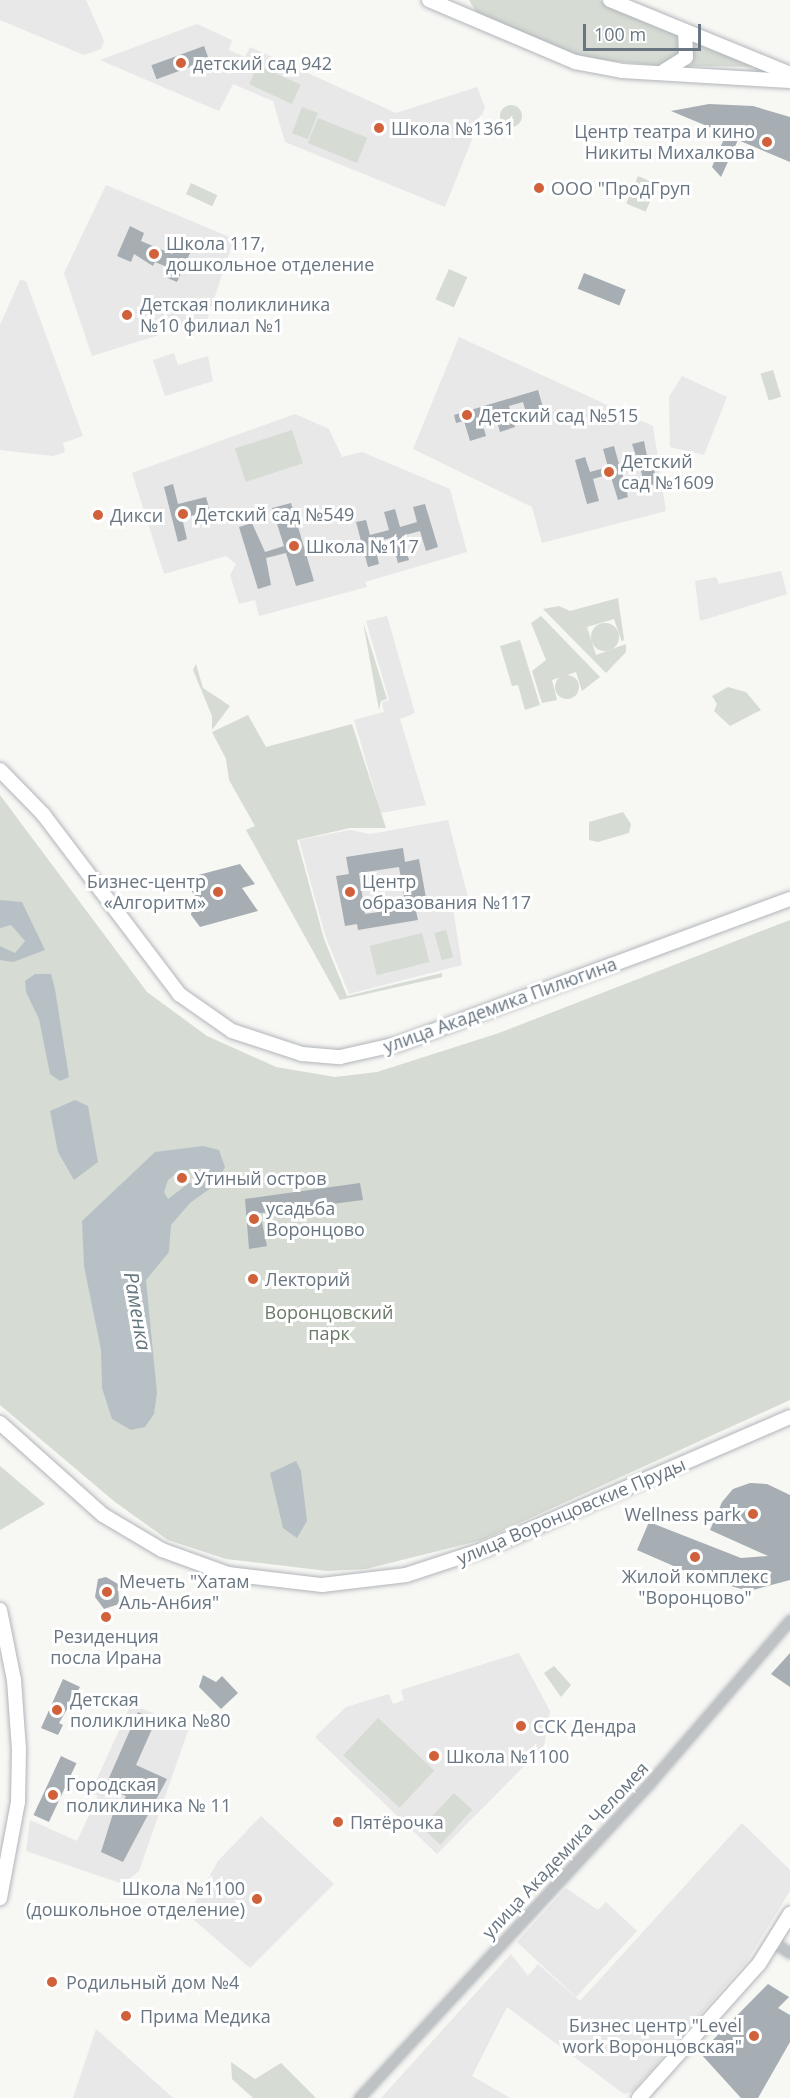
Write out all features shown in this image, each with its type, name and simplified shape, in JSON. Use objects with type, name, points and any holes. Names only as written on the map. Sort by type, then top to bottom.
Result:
[{"type":"street","points":[[429,0],[456,5],[575,62],[658,72],[790,81]]},
{"type":"street","points":[[610,0],[685,33],[790,74]]},
{"type":"street","points":[[658,72],[680,65],[686,57],[685,33]]},
{"type":"street","name":"улица Академика Пилюгина","points":[[0,770],[43,814],[179,994],[232,1031],[302,1054],[340,1057],[398,1044],[790,898]]},
{"type":"street","name":"улица Воронцовские Пруды","points":[[0,1423],[103,1515],[162,1550],[228,1574],[322,1585],[406,1575],[485,1549],[790,1417]]},
{"type":"street","points":[[0,1610],[14,1680],[19,1749],[18,1802],[0,1898]]},
{"type":"street","name":"улица Академика Челомея","points":[[359,2098],[648,1785],[790,1620]]},
{"type":"street","points":[[639,2098],[759,1964],[790,1914]]},
{"type":"street","points":[[773,1942],[790,1953]]},
{"type":"shaded area","points":[[0,0],[86,0],[104,41],[101,49],[84,55],[0,20]]},
{"type":"shaded area","name":"Школа №1361","points":[[197,24],[232,40],[229,50],[245,57],[250,47],[396,113],[477,87],[485,107],[445,207],[285,142],[273,101],[233,84],[219,111],[100,60]]},
{"type":"shaded area","points":[[106,185],[234,239],[207,320],[92,356],[64,273]]},
{"type":"shaded area","points":[[20,280],[26,281],[83,436],[63,443],[65,452],[53,456],[0,450],[0,325]]},
{"type":"shaded area","points":[[459,337],[653,426],[666,511],[542,543],[532,507],[413,449]]},
{"type":"shaded area","points":[[174,353],[178,365],[208,356],[213,381],[165,396],[153,360]]},
{"type":"shaded area","points":[[682,376],[727,397],[704,455],[670,447],[669,397]]},
{"type":"shaded area","points":[[295,414],[329,429],[342,457],[362,452],[450,489],[467,552],[365,582],[367,587],[259,616],[255,600],[239,604],[230,575],[236,564],[226,556],[164,574],[132,473]]},
{"type":"shaded area","points":[[781,571],[787,594],[700,621],[695,581],[716,577],[719,584]]},
{"type":"shaded area","points":[[387,616],[415,713],[400,719],[426,805],[381,813],[354,720],[384,712],[382,702],[389,700],[366,621]]},
{"type":"shaded area","points":[[448,820],[470,905],[453,909],[462,965],[349,994],[325,935],[299,840],[350,830],[370,834]]},
{"type":"shaded area","name":"Школа №1100","points":[[519,1653],[550,1711],[544,1746],[437,1854],[315,1737],[346,1707],[389,1694],[393,1704],[404,1700],[401,1690]]},
{"type":"shaded area","points":[[131,1704],[189,1728],[139,1871],[123,1884],[26,1851],[30,1820],[77,1841],[98,1796],[91,1792]]},
{"type":"shaded area","name":"Школа №1100 (дошкольное отделение)","points":[[261,1816],[334,1884],[250,1968],[188,1915],[218,1861]]},
{"type":"shaded area","points":[[742,1823],[790,1870],[790,1891],[747,1961],[633,2091],[624,2094],[507,2007],[472,2076],[510,2098],[381,2098],[511,1954],[528,1976],[538,1964],[580,2001]]},
{"type":"shaded area","points":[[566,1888],[598,1910],[606,1902],[637,1931],[576,1997],[517,1942]]},
{"type":"shaded area","points":[[96,2029],[173,2098],[73,2098]]},
{"type":"green space","points":[[469,0],[599,0],[681,34],[683,54],[662,66],[583,58],[478,15]]},
{"type":"green space","points":[[694,41],[754,63],[753,67],[691,66]]},
{"type":"green space","points":[[258,65],[301,85],[292,104],[249,84]]},
{"type":"green space","points":[[511,105],[519,108],[522,116],[519,124],[511,127],[503,124],[500,116],[503,108]]},
{"type":"green space","points":[[302,107],[318,113],[308,139],[292,133]]},
{"type":"green space","points":[[318,118],[367,138],[357,163],[308,143]]},
{"type":"green space","points":[[638,176],[657,184],[646,212],[626,204]]},
{"type":"green space","points":[[191,183],[217,195],[212,206],[186,194]]},
{"type":"green space","points":[[449,269],[467,277],[454,307],[436,299]]},
{"type":"green space","points":[[773,370],[781,397],[769,401],[761,374]]},
{"type":"green space","points":[[292,430],[303,463],[246,482],[235,449]]},
{"type":"green space","points":[[618,598],[624,639],[622,642],[614,619],[587,627],[596,655],[626,644],[626,652],[606,673],[543,609],[559,606],[570,611]]},
{"type":"green space","points":[[541,616],[600,677],[582,691],[576,672],[552,680],[557,700],[542,703],[532,671],[546,660],[531,623]]},
{"type":"green space","points":[[363,622],[387,699],[381,701],[379,710]]},
{"type":"green space","points":[[605,623],[615,627],[619,637],[615,647],[605,651],[595,647],[591,637],[595,627]]},
{"type":"green space","points":[[520,640],[540,705],[525,710],[518,685],[512,686],[500,646]]},
{"type":"green space","points":[[196,664],[203,688],[230,706],[212,730],[212,716],[193,670]]},
{"type":"green space","points":[[567,675],[576,678],[579,687],[576,696],[567,699],[558,696],[555,687],[558,678]]},
{"type":"green space","points":[[728,687],[746,692],[761,710],[730,726],[714,711],[717,704],[712,696]]},
{"type":"green space","points":[[248,715],[266,747],[352,724],[386,828],[350,828],[297,840],[324,939],[347,996],[442,973],[442,977],[340,1000],[246,830],[255,826],[229,780],[226,759],[212,732]]},
{"type":"green space","name":"Воронцовский парк","points":[[0,795],[147,992],[207,1036],[276,1067],[335,1077],[377,1072],[499,1033],[790,920],[790,1400],[482,1540],[366,1569],[327,1571],[226,1559],[168,1540],[115,1502],[0,1405]]},
{"type":"green space","points":[[623,812],[631,824],[629,833],[598,842],[589,840],[589,822]]},
{"type":"green space","points":[[446,930],[453,957],[442,960],[434,933]]},
{"type":"green space","points":[[422,933],[429,962],[377,975],[370,946]]},
{"type":"green space","points":[[0,1466],[45,1504],[0,1530]]},
{"type":"green space","points":[[554,1666],[571,1685],[561,1697],[544,1673]]},
{"type":"green space","points":[[378,1718],[434,1771],[400,1808],[343,1755]]},
{"type":"green space","points":[[454,1793],[472,1810],[440,1844],[422,1827]]},
{"type":"green space","points":[[231,2062],[255,2079],[281,2063],[316,2098],[253,2098],[232,2079]]},
{"type":"water","points":[[0,900],[22,902],[45,950],[13,962],[0,960],[0,946],[15,953],[25,941],[11,925],[0,928]]},
{"type":"water","points":[[35,974],[51,974],[55,989],[69,1077],[60,1081],[50,1074],[39,1019],[26,992],[25,981]]},
{"type":"water","points":[[75,1100],[88,1106],[98,1162],[74,1180],[58,1152],[50,1111]]},
{"type":"water","name":"Раменка","points":[[203,1146],[219,1150],[225,1167],[215,1185],[190,1203],[171,1225],[169,1252],[146,1280],[157,1393],[154,1414],[145,1427],[131,1430],[112,1419],[102,1388],[101,1350],[84,1266],[82,1221],[155,1152]],"holes":[[[205,1168],[207,1174],[199,1183],[189,1183],[168,1199],[164,1192],[168,1180],[179,1171]]]},
{"type":"water","points":[[296,1461],[301,1471],[307,1521],[297,1538],[283,1528],[270,1473]]},
{"type":"building","name":"детский сад 942","points":[[204,46],[209,60],[157,79],[151,65]]},
{"type":"building","name":"Центр театра и кино Никиты Михалкова","points":[[709,104],[753,106],[790,117],[790,162],[738,140],[721,177],[712,167],[726,134],[671,111]]},
{"type":"building","name":"Школа 117, дошкольное отделение","points":[[130,226],[144,233],[141,241],[172,254],[176,246],[190,253],[177,282],[163,276],[167,267],[155,262],[153,266],[134,254],[131,262],[117,256]]},
{"type":"building","points":[[584,273],[626,290],[619,306],[578,289]]},
{"type":"building","name":"Детский сад №515","points":[[538,390],[546,418],[529,423],[523,402],[509,406],[515,427],[500,432],[494,411],[480,415],[486,436],[470,441],[464,421],[456,423],[454,415]]},
{"type":"building","name":"Детский сад №1609","points":[[644,441],[650,471],[654,470],[658,484],[645,487],[640,467],[622,472],[628,497],[618,500],[610,474],[593,479],[599,501],[587,504],[575,460],[585,457],[590,472],[608,467],[603,449],[614,446],[619,464],[637,459],[632,444]]},
{"type":"building","name":"Детский сад №549","points":[[173,484],[178,504],[206,497],[210,511],[182,518],[187,539],[178,542],[164,487]]},
{"type":"building","name":"Школа №117","points":[[291,503],[314,581],[296,586],[286,553],[266,558],[271,585],[258,589],[239,527],[252,523],[265,552],[284,546],[272,508]]},
{"type":"building","points":[[425,504],[438,547],[426,551],[420,531],[402,536],[409,560],[398,563],[391,538],[374,542],[379,564],[368,567],[356,522],[366,520],[370,535],[389,530],[384,512],[395,509],[400,527],[417,522],[413,507]]},
{"type":"building","name":"Центр образования №117","points":[[403,848],[405,862],[419,859],[428,909],[416,911],[418,920],[358,930],[357,924],[345,926],[336,876],[349,874],[346,857]],"holes":[[[399,867],[406,908],[365,914],[359,873]]]},
{"type":"building","name":"Бизнес-центр «Алгоритм»","points":[[240,864],[255,884],[242,888],[258,911],[200,927],[183,904],[198,900],[183,879]]},
{"type":"building","name":"усадьба Воронцово","points":[[360,1183],[363,1200],[260,1213],[267,1246],[249,1249],[245,1199]]},
{"type":"building","points":[[750,1483],[767,1484],[790,1495],[790,1580],[749,1591],[701,1578],[637,1550],[649,1522],[741,1558],[768,1556],[710,1530],[722,1502],[733,1489]]},
{"type":"building","name":"Мечеть \"Хатам Аль-Анбия\"","points":[[106,1577],[118,1584],[119,1604],[104,1609],[95,1597],[98,1579]]},
{"type":"building","points":[[790,1653],[790,1687],[771,1674]]},
{"type":"building","points":[[203,1675],[216,1682],[222,1676],[238,1693],[221,1709],[199,1687]]},
{"type":"building","name":"Детская поликлиника №80","points":[[63,1679],[80,1687],[59,1723],[63,1725],[58,1735],[41,1728]]},
{"type":"building","points":[[138,1712],[156,1720],[136,1765],[167,1779],[123,1862],[101,1852],[115,1807],[120,1809],[126,1796],[105,1787]]},
{"type":"building","name":"Городская поликлиника № 11","points":[[61,1756],[76,1763],[49,1822],[34,1815]]},
{"type":"building","name":"Бизнес центр \"Level work Воронцовская\"","points":[[768,1984],[789,1997],[778,2008],[790,2015],[790,2042],[758,2098],[741,2098],[700,2053]]},
{"type":"place","name":"детский сад 942","points":[[181,63]]},
{"type":"place","name":"Школа №1361","points":[[379,128]]},
{"type":"place","name":"Центр театра и кино Никиты Михалкова","points":[[767,142]]},
{"type":"place","name":"ООО \"ПродГруп","points":[[539,188]]},
{"type":"place","name":"Школа 117, дошкольное отделение","points":[[154,254]]},
{"type":"place","name":"Детская поликлиника №10 филиал №1","points":[[127,315]]},
{"type":"place","name":"Детский сад №515","points":[[467,415]]},
{"type":"place","name":"Детский сад №1609","points":[[609,472]]},
{"type":"place","name":"Детский сад №549","points":[[183,514]]},
{"type":"place","name":"Дикси","points":[[98,515]]},
{"type":"place","name":"Школа №117","points":[[294,546]]},
{"type":"place","name":"Бизнес-центр «Алгоритм»","points":[[218,892]]},
{"type":"place","name":"Центр образования №117","points":[[350,892]]},
{"type":"place","name":"Утиный остров","points":[[182,1178]]},
{"type":"place","name":"усадьба Воронцово","points":[[254,1219]]},
{"type":"place","name":"Лекторий","points":[[253,1279]]},
{"type":"place","name":"Wellness park","points":[[753,1514]]},
{"type":"place","name":"Жилой комплекс \"Воронцово\"","points":[[695,1557]]},
{"type":"place","name":"Мечеть \"Хатам Аль-Анбия\"","points":[[107,1592]]},
{"type":"place","name":"Резиденция посла Ирана","points":[[106,1617]]},
{"type":"place","name":"Детская поликлиника №80","points":[[57,1710]]},
{"type":"place","name":"ССК Дендра","points":[[521,1726]]},
{"type":"place","name":"Школа №1100","points":[[434,1756]]},
{"type":"place","name":"Городская поликлиника № 11","points":[[53,1795]]},
{"type":"place","name":"Пятёрочка","points":[[338,1822]]},
{"type":"place","name":"Школа №1100 (дошкольное отделение)","points":[[257,1899]]},
{"type":"place","name":"Родильный дом №4","points":[[52,1982]]},
{"type":"place","name":"Прима Медика","points":[[126,2016]]},
{"type":"place","name":"Бизнес центр \"Level work Воронцовская\"","points":[[754,2036]]}]
